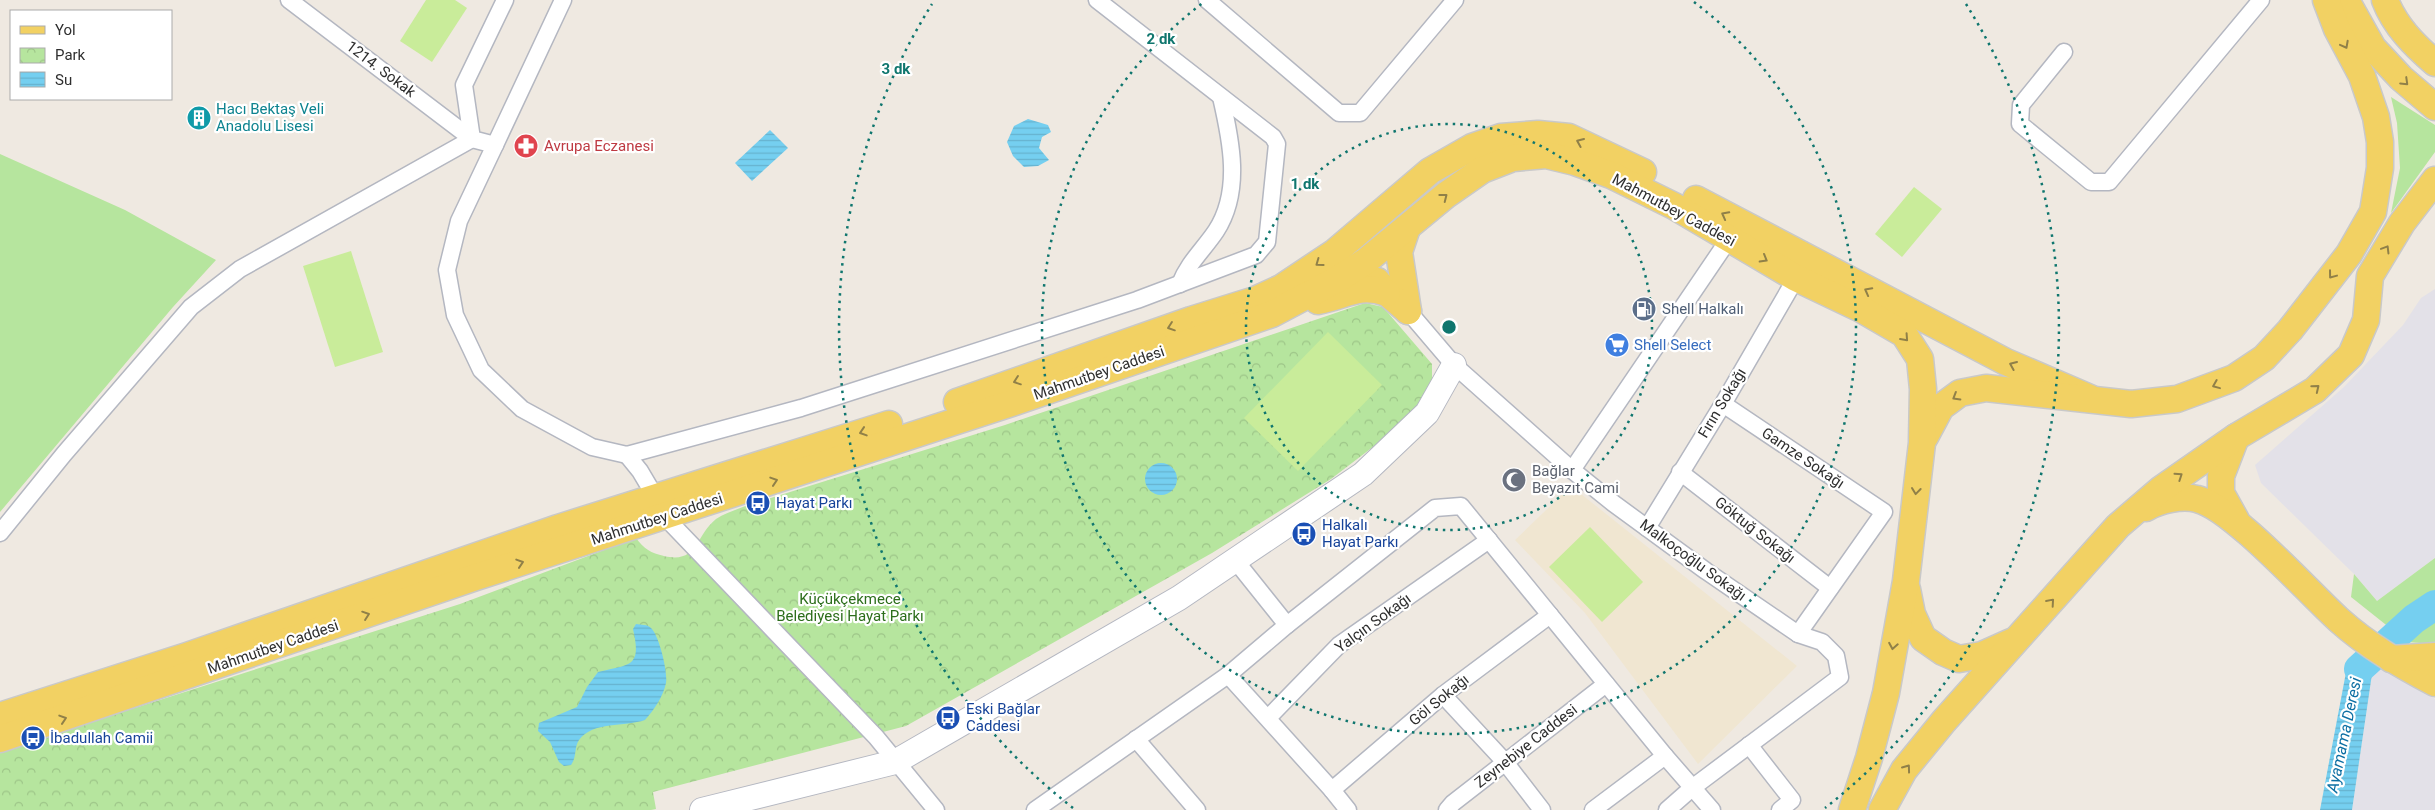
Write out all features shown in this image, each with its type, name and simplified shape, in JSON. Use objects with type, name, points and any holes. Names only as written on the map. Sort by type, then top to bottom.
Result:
[{"type":"main road","points":[[1922,442],[1941,407],[1960,393],[1986,388],[2131,404],[2177,399],[2234,378],[2264,358],[2290,330],[2349,254],[2373,212],[2380,168],[2380,142],[2376,117],[2362,76],[2337,29],[2326,0]]},
{"type":"main road","points":[[2346,0],[2373,48],[2400,78],[2435,108]]},
{"type":"main road","points":[[2385,0],[2391,16],[2406,36],[2435,63]]},
{"type":"main road","name":"Mahmutbey Caddesi","points":[[0,739],[1191,320],[1255,300],[1280,288],[1310,269],[1430,171],[1472,147],[1501,137],[1538,134],[1569,137],[1611,155],[2006,362],[2090,398]]},
{"type":"main road","name":"Mahmutbey Caddesi","points":[[2,714],[195,653],[558,528],[660,506],[715,500],[1012,403],[1272,314],[1338,279],[1371,257],[1446,195],[1482,170],[1513,158],[1546,155],[1575,162],[1611,175],[1674,206],[1796,278],[1861,309],[1904,334],[1920,359],[1923,389],[1922,442],[1906,580]]},
{"type":"main road","points":[[1882,810],[1904,770],[1944,721],[2118,526],[2160,490],[2236,437],[2315,390],[2351,355],[2366,320],[2370,276],[2402,223],[2435,180]]},
{"type":"main road","points":[[1407,228],[1399,252],[1408,311]]},
{"type":"main road","points":[[1356,232],[1358,245],[1371,257],[1408,311]]},
{"type":"main road","points":[[1371,257],[1375,278],[1387,293],[1408,311]]},
{"type":"main road","points":[[1285,307],[1324,300],[1362,289],[1373,288],[1387,293]]},
{"type":"main road","points":[[702,810],[728,807],[895,762],[1179,598],[1363,474],[1427,413],[1454,365]]},
{"type":"main road","points":[[2236,437],[2220,476],[2221,493],[2240,527]]},
{"type":"main road","points":[[2118,526],[2155,502],[2185,497],[2198,499],[2214,506],[2240,527],[2340,621],[2390,658],[2435,683]]},
{"type":"main road","points":[[1906,580],[1912,614],[1922,638],[1943,652],[1960,658],[1982,655],[2019,638]]},
{"type":"main road","points":[[1852,810],[1869,758],[1886,692],[1906,580]]},
{"type":"main road","points":[[2390,658],[2435,656]]},
{"type":"street","name":"1214. Sokak","points":[[289,0],[472,139]]},
{"type":"street","points":[[472,139],[464,85],[504,0]]},
{"type":"street","points":[[563,0],[459,221],[447,270],[455,315],[481,370],[522,408],[592,447],[627,455],[801,408],[1180,284],[1256,255],[1267,242],[1277,144],[1263,127],[1221,97],[1097,0]]},
{"type":"street","points":[[1207,0],[1339,113],[1360,113],[1455,0]]},
{"type":"street","points":[[2064,52],[2021,105],[2020,124],[2091,182],[2109,182],[2261,0]]},
{"type":"street","points":[[1180,284],[1185,271],[1217,230],[1230,197],[1230,140],[1221,97]]},
{"type":"street","points":[[0,533],[64,454],[191,307],[240,270],[472,139],[495,146]]},
{"type":"street","points":[[1572,470],[1729,239]]},
{"type":"street","name":"Fırın Sokağı","points":[[1647,528],[1723,404],[1796,278]]},
{"type":"street","name":"Malkoçoğlu Sokağı","points":[[1408,311],[1454,365],[1572,470],[1706,571],[1798,634],[1822,642],[1836,656],[1840,677],[1692,788],[1667,810]]},
{"type":"street","name":"Gamze Sokağı","points":[[1723,404],[1884,512],[1830,588]]},
{"type":"street","points":[[627,455],[640,471],[660,506],[876,737],[936,810]]},
{"type":"street","name":"Göktuğ Sokağı","points":[[1680,472],[1830,588]]},
{"type":"street","points":[[1035,810],[1228,675],[1287,625],[1435,508],[1461,506],[1665,756],[1712,810]]},
{"type":"street","name":"Yalçın Sokağı","points":[[1268,718],[1339,645],[1489,540]]},
{"type":"street","points":[[1235,560],[1287,625]]},
{"type":"street","points":[[1798,634],[1830,588]]},
{"type":"street","name":"Göl Sokağı","points":[[1332,790],[1443,695],[1550,615]]},
{"type":"street","points":[[1228,675],[1348,810]]},
{"type":"street","name":"Zeynebiye Caddesi","points":[[1447,810],[1453,802],[1606,684]]},
{"type":"street","points":[[1443,695],[1505,762],[1542,810]]},
{"type":"street","points":[[1136,739],[1197,810]]},
{"type":"street","points":[[1749,745],[1792,800],[1780,810]]},
{"type":"street","points":[[1594,810],[1665,756]]},
{"type":"shaded area","points":[[2435,289],[2435,558],[2377,601],[2354,574],[2261,483],[2255,465],[2344,387],[2403,325],[2421,298]]},
{"type":"shaded area","points":[[1571,486],[1797,666],[1698,764],[1585,613],[1515,540]]},
{"type":"shaded area","points":[[2383,665],[2435,699],[2435,810],[2352,810],[2372,674]]},
{"type":"green space","points":[[426,0],[455,0],[467,8],[432,62],[400,41]]},
{"type":"green space","points":[[2391,97],[2435,125],[2435,152],[2391,213],[2400,168],[2397,123]]},
{"type":"green space","points":[[0,154],[125,210],[216,260],[173,307],[0,512]]},
{"type":"green space","points":[[1914,187],[1942,209],[1902,257],[1875,234]]},
{"type":"green space","points":[[351,251],[383,352],[335,367],[303,266]]},
{"type":"green space","name":"Küçükçekmece Belediyesi Hayat Parkı","points":[[1365,303],[1383,307],[1432,364],[1432,386],[1420,411],[1331,479],[1212,553],[906,726],[653,792],[656,809],[651,810],[0,810],[0,751],[460,604],[636,538],[645,548],[655,553],[664,556],[684,556],[695,547],[716,519],[748,505],[1005,425]]},
{"type":"green space","points":[[1328,332],[1382,385],[1298,471],[1244,418]]},
{"type":"green space","points":[[1590,527],[1643,582],[1602,622],[1549,567]]},
{"type":"green space","points":[[2435,558],[2435,595],[2390,628],[2351,597],[2354,574],[2377,601]]},
{"type":"green space","points":[[2435,621],[2435,644],[2407,642]]},
{"type":"water","points":[[1028,119],[1048,125],[1051,132],[1042,137],[1039,148],[1049,160],[1038,166],[1024,167],[1013,156],[1007,142],[1014,126]]},
{"type":"water","points":[[770,130],[788,148],[752,181],[735,163]]},
{"type":"water","points":[[1161,463],[1167,464],[1172,468],[1176,473],[1176,485],[1172,490],[1167,494],[1161,495],[1155,494],[1150,490],[1146,485],[1145,479],[1146,473],[1150,468],[1155,464]]},
{"type":"water","points":[[2435,595],[2435,621],[2407,642],[2390,628]]},
{"type":"water","points":[[636,624],[646,625],[654,632],[664,663],[665,688],[655,708],[645,720],[601,727],[585,734],[577,743],[571,765],[564,766],[559,762],[550,742],[538,731],[539,723],[577,707],[587,687],[598,672],[631,662],[636,651],[633,629]]},
{"type":"water","name":"Ayamama Deresi","points":[[2364,650],[2383,665],[2372,674],[2352,810],[2320,810],[2347,667]]},
{"type":"waterway","name":"Ayamama Deresi","points":[[2359,669],[2414,619],[2435,605]]},
{"type":"place","name":"Hacı Bektaş Veli Anadolu Lisesi","points":[[199,118]]},
{"type":"place","name":"Avrupa Eczanesi","points":[[526,146]]},
{"type":"place","name":"Shell Halkalı","points":[[1644,309]]},
{"type":"place","name":"Shell Select","points":[[1617,345]]},
{"type":"place","name":"Bağlar Beyazıt Cami","points":[[1514,480]]},
{"type":"place","name":"Hayat Parkı","points":[[758,503]]},
{"type":"place","name":"Halkalı Hayat Parkı","points":[[1304,534]]},
{"type":"place","name":"Eski Bağlar Caddesi","points":[[948,718]]},
{"type":"place","name":"İbadullah Camii","points":[[33,738]]}]
